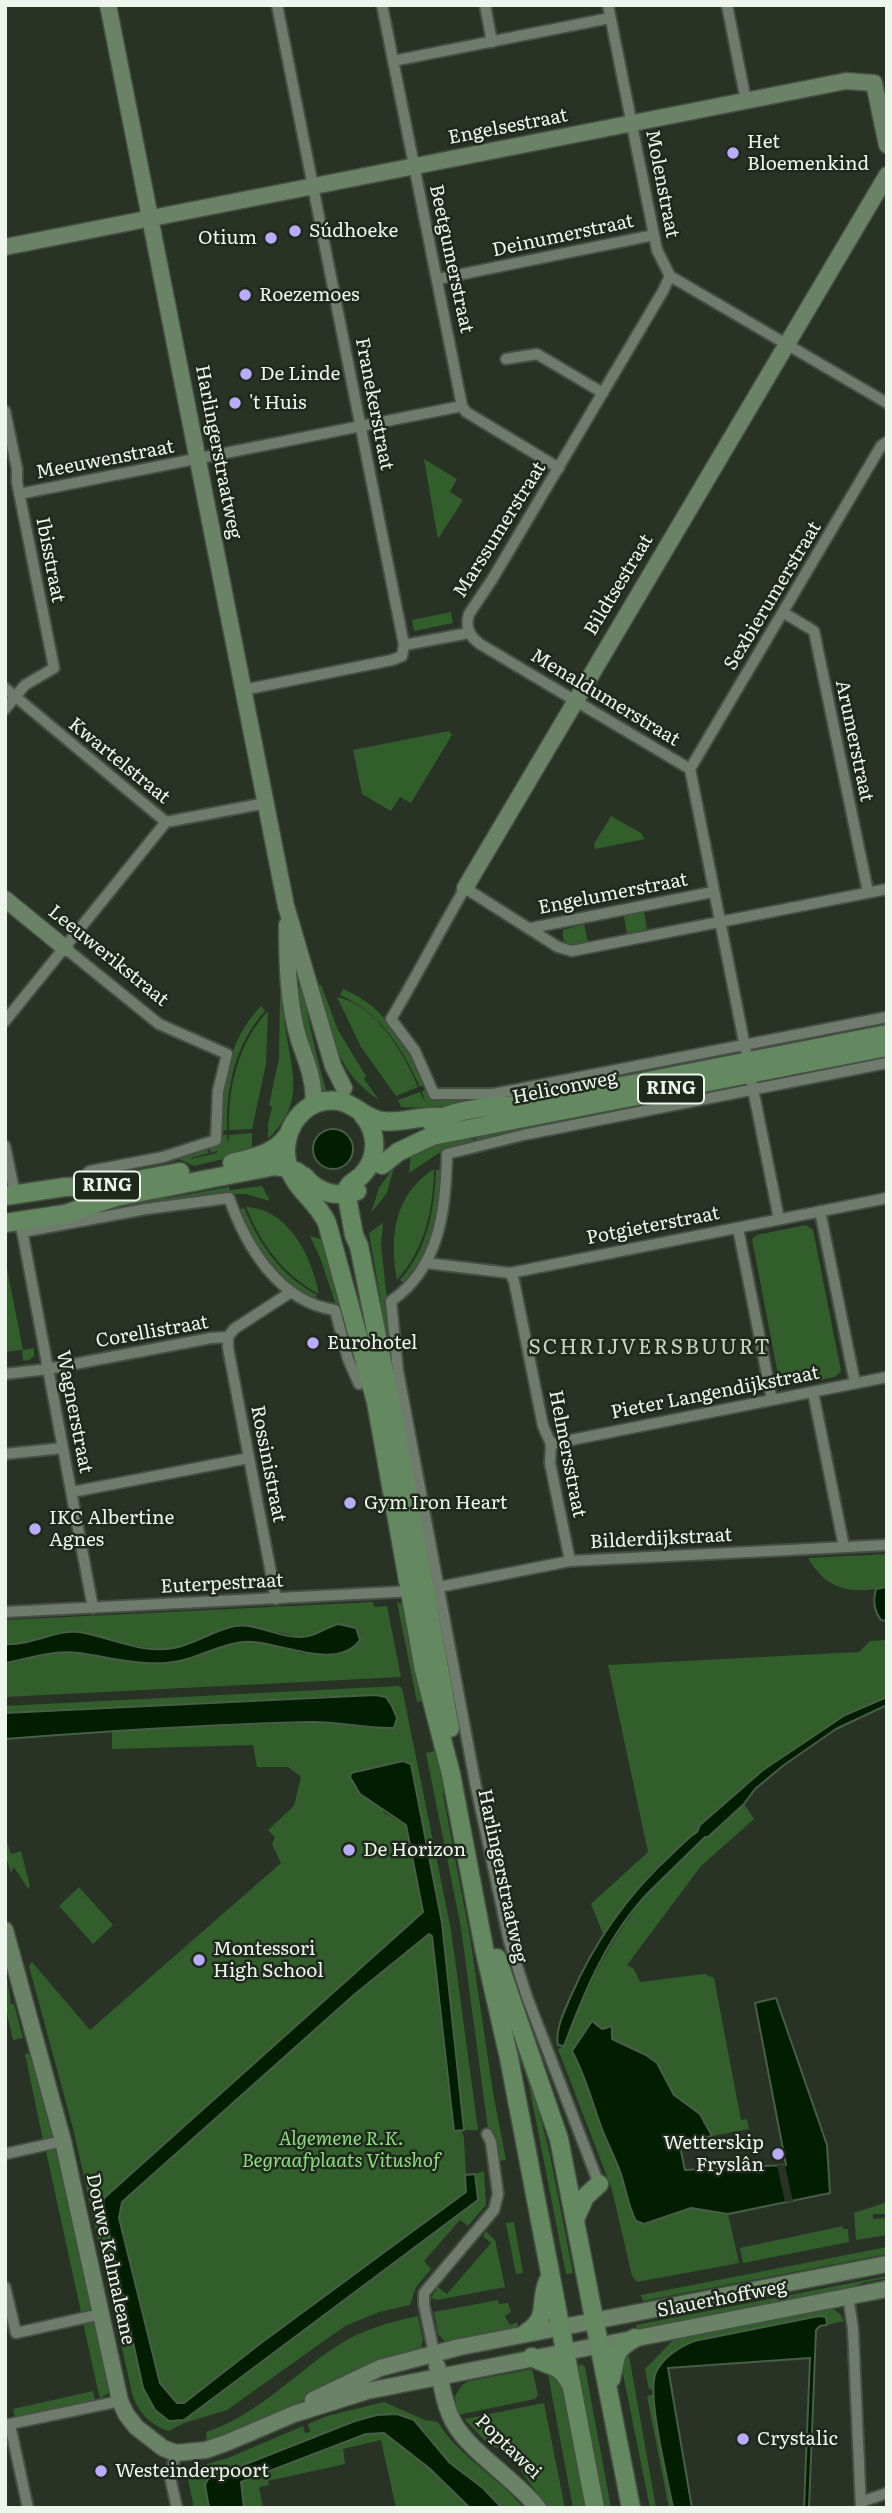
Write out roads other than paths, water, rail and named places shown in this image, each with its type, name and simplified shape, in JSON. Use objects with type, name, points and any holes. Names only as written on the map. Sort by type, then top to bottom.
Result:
[{"type":"main road","name":"Heliconweg","points":[[364,1188],[398,1152],[421,1139],[887,1034]]},
{"type":"main road","name":"Heliconweg","points":[[379,1129],[428,1116],[441,1118],[489,1105],[530,1104],[887,1047]]},
{"type":"main road","points":[[344,1095],[379,1129]]},
{"type":"main road","points":[[364,1188],[346,1194],[331,1194],[301,1178],[285,1146],[290,1126],[308,1113],[344,1095],[366,1102],[386,1146],[383,1165]]},
{"type":"main road","points":[[308,1113],[334,1112],[351,1119],[363,1132],[379,1129]]},
{"type":"main road","points":[[301,1178],[296,1150],[298,1137],[308,1113]]},
{"type":"main road","points":[[346,1194],[348,1186],[360,1177],[372,1160],[379,1129]]},
{"type":"main road","points":[[185,1171],[252,1158],[274,1149],[287,1136]]},
{"type":"main road","name":"RING","points":[[21,1224],[70,1213],[116,1197],[275,1166],[301,1178]]},
{"type":"main road","name":"RING","points":[[9,1196],[40,1190],[105,1186],[185,1171]]},
{"type":"main road","name":"Harlingerstraatweg","points":[[301,1178],[330,1233],[425,1589],[424,1670],[451,1774],[595,2508]]},
{"type":"main road","name":"Harlingerstraatweg","points":[[301,1178],[328,1202],[334,1217],[354,1289],[355,1325]]},
{"type":"main road","name":"Harlingerstraatweg","points":[[359,1246],[361,1233],[358,1202],[364,1188]]},
{"type":"main road","points":[[21,1224],[44,1214],[50,1205],[47,1193],[40,1190]]},
{"type":"main road","name":"Harlingerstraatweg","points":[[346,1194],[397,1436],[491,1934],[506,1986],[553,2117],[631,2508]]},
{"type":"main road","points":[[575,2219],[585,2197],[599,2184]]},
{"type":"main road","points":[[526,2333],[537,2325],[542,2316],[544,2292],[551,2274]]},
{"type":"main road","points":[[608,2389],[615,2355],[619,2348],[635,2338]]},
{"type":"main road","points":[[532,2357],[560,2368],[572,2386]]},
{"type":"street","name":"Harlingerstraatweg","points":[[108,5],[286,906],[344,1095]]},
{"type":"street","name":"Franekerstraat","points":[[277,5],[404,645]]},
{"type":"street","name":"Beetgumerstraat","points":[[382,5],[462,406]]},
{"type":"street","points":[[485,5],[492,42]]},
{"type":"street","name":"Molenstraat","points":[[608,5],[654,235],[660,259],[670,276]]},
{"type":"street","points":[[727,5],[747,101]]},
{"type":"street","points":[[393,61],[610,18]]},
{"type":"street","name":"Engelsestraat","points":[[5,247],[846,81],[874,83],[887,145]]},
{"type":"street","name":"Bildtsestraat","points":[[391,1019],[465,888],[887,175]]},
{"type":"street","name":"Deinumerstraat","points":[[438,279],[654,235]]},
{"type":"street","points":[[670,276],[887,403]]},
{"type":"street","name":"Marssumerstraat","points":[[469,633],[469,614],[559,468],[670,276]]},
{"type":"street","points":[[506,359],[537,354],[603,393]]},
{"type":"street","points":[[462,406],[466,412],[559,468]]},
{"type":"street","name":"Meeuwenstraat","points":[[19,495],[462,406]]},
{"type":"street","name":"Ibisstraat","points":[[5,411],[8,445],[54,668],[25,685],[15,697]]},
{"type":"street","name":"Sexbierumerstraat","points":[[690,769],[881,446],[887,442]]},
{"type":"street","name":"Arumerstraat","points":[[784,613],[814,631],[868,892]]},
{"type":"street","points":[[243,690],[392,660],[402,656],[404,645],[469,633]]},
{"type":"street","name":"Menaldumerstraat","points":[[469,633],[480,644],[690,769],[713,892]]},
{"type":"street","name":"Kwartelstraat","points":[[5,688],[166,822],[266,803]]},
{"type":"street","points":[[5,709],[15,697]]},
{"type":"street","points":[[5,1020],[166,822]]},
{"type":"street","name":"Engelumerstraat","points":[[465,888],[565,951],[887,889]]},
{"type":"street","name":"Engelumerstraat","points":[[531,928],[713,892],[719,922]]},
{"type":"street","name":"Leeuwerikstraat","points":[[5,900],[159,1024],[227,1054],[218,1091],[216,1140],[163,1157]]},
{"type":"street","name":"Harlingerstraatweg","points":[[286,906],[290,984],[299,1040],[305,1052],[308,1113]]},
{"type":"street","points":[[719,922],[779,1219]]},
{"type":"street","name":"Heliconweg","points":[[426,1263],[442,1218],[447,1154],[523,1135],[749,1067],[887,1017]]},
{"type":"street","name":"Heliconweg","points":[[391,1019],[415,1051],[434,1094],[493,1094],[531,1086],[749,1067],[887,1063]]},
{"type":"street","points":[[502,1122],[523,1135]]},
{"type":"street","points":[[5,1146],[9,1196]]},
{"type":"street","points":[[72,1187],[90,1171],[163,1157],[185,1171]]},
{"type":"street","points":[[21,1224],[229,1198],[255,1252],[272,1273],[291,1292],[313,1305],[335,1310],[348,1359],[359,1384]]},
{"type":"street","name":"Potgieterstraat","points":[[426,1263],[510,1273],[887,1198]]},
{"type":"street","points":[[820,1211],[855,1383]]},
{"type":"street","name":"Wagnerstraat","points":[[21,1224],[93,1608]]},
{"type":"street","points":[[738,1228],[772,1399]]},
{"type":"street","name":"Harlingerstraatweg","points":[[426,1263],[406,1289],[391,1301],[396,1363],[425,1589],[477,1787],[509,1941],[527,1997],[599,2184]]},
{"type":"street","name":"Helmersstraat","points":[[510,1273],[514,1281],[543,1426],[551,1444],[550,1463],[570,1561]]},
{"type":"street","name":"Corellistraat","points":[[5,1374],[48,1369],[228,1337],[234,1329],[291,1292]]},
{"type":"street","name":"Rossinistraat","points":[[228,1337],[276,1599]]},
{"type":"street","name":"Pieter Langendijkstraat","points":[[551,1444],[887,1377]]},
{"type":"street","points":[[813,1392],[844,1547]]},
{"type":"street","points":[[5,1454],[63,1448]]},
{"type":"street","points":[[72,1492],[249,1458]]},
{"type":"street","name":"Bilderdijkstraat","points":[[425,1589],[570,1561],[887,1545]]},
{"type":"street","name":"Euterpestraat","points":[[5,1612],[425,1589]]},
{"type":"street","name":"Douwe Kalmaleane","points":[[5,1930],[11,1970],[63,2141],[120,2401],[136,2427],[163,2448],[176,2453]]},
{"type":"street","points":[[434,2353],[424,2305],[425,2293],[488,2220],[497,2202],[491,2143],[487,2134]]},
{"type":"street","points":[[5,2154],[63,2141]]},
{"type":"street","name":"Slauerhoffweg","points":[[595,2322],[887,2264]]},
{"type":"street","points":[[5,2287],[16,2333],[101,2314]]},
{"type":"street","name":"Slauerhoffweg","points":[[566,2351],[887,2289]]},
{"type":"street","points":[[848,2296],[853,2329],[861,2505],[887,2493]]},
{"type":"street","points":[[294,2414],[309,2403],[365,2374],[434,2353],[526,2333],[595,2322]]},
{"type":"street","points":[[177,2508],[170,2477],[176,2453],[215,2447],[294,2414],[367,2391],[566,2351]]},
{"type":"street","name":"Poptawei","points":[[434,2353],[449,2413],[458,2430],[538,2508]]},
{"type":"street","points":[[28,2508],[7,2425],[120,2401]]},
{"type":"place","name":"Het Bloemenkind","points":[[733,153]]},
{"type":"place","name":"Súdhoeke","points":[[295,231]]},
{"type":"place","name":"Otium","points":[[271,238]]},
{"type":"place","name":"Roezemoes","points":[[245,295]]},
{"type":"place","name":"De Linde","points":[[246,374]]},
{"type":"place","name":"'t Huis","points":[[235,403]]},
{"type":"place","name":"Eurohotel","points":[[313,1343]]},
{"type":"place","name":"Gym Iron Heart","points":[[350,1503]]},
{"type":"place","name":"IKC Albertine Agnes","points":[[35,1529]]},
{"type":"place","name":"De Horizon","points":[[349,1850]]},
{"type":"place","name":"Montessori High School","points":[[199,1960]]},
{"type":"place","name":"Wetterskip Fryslân","points":[[778,2154]]},
{"type":"place","name":"Crystalic","points":[[743,2439]]},
{"type":"place","name":"Westeinderpoort","points":[[101,2471]]},
{"type":"district","name":"SCHRIJVERSBUURT","points":[[650,1348]]},
{"type":"park label","name":"Algemene R.K. Begraafplaats Vitushof","points":[[341,2150]]}]
